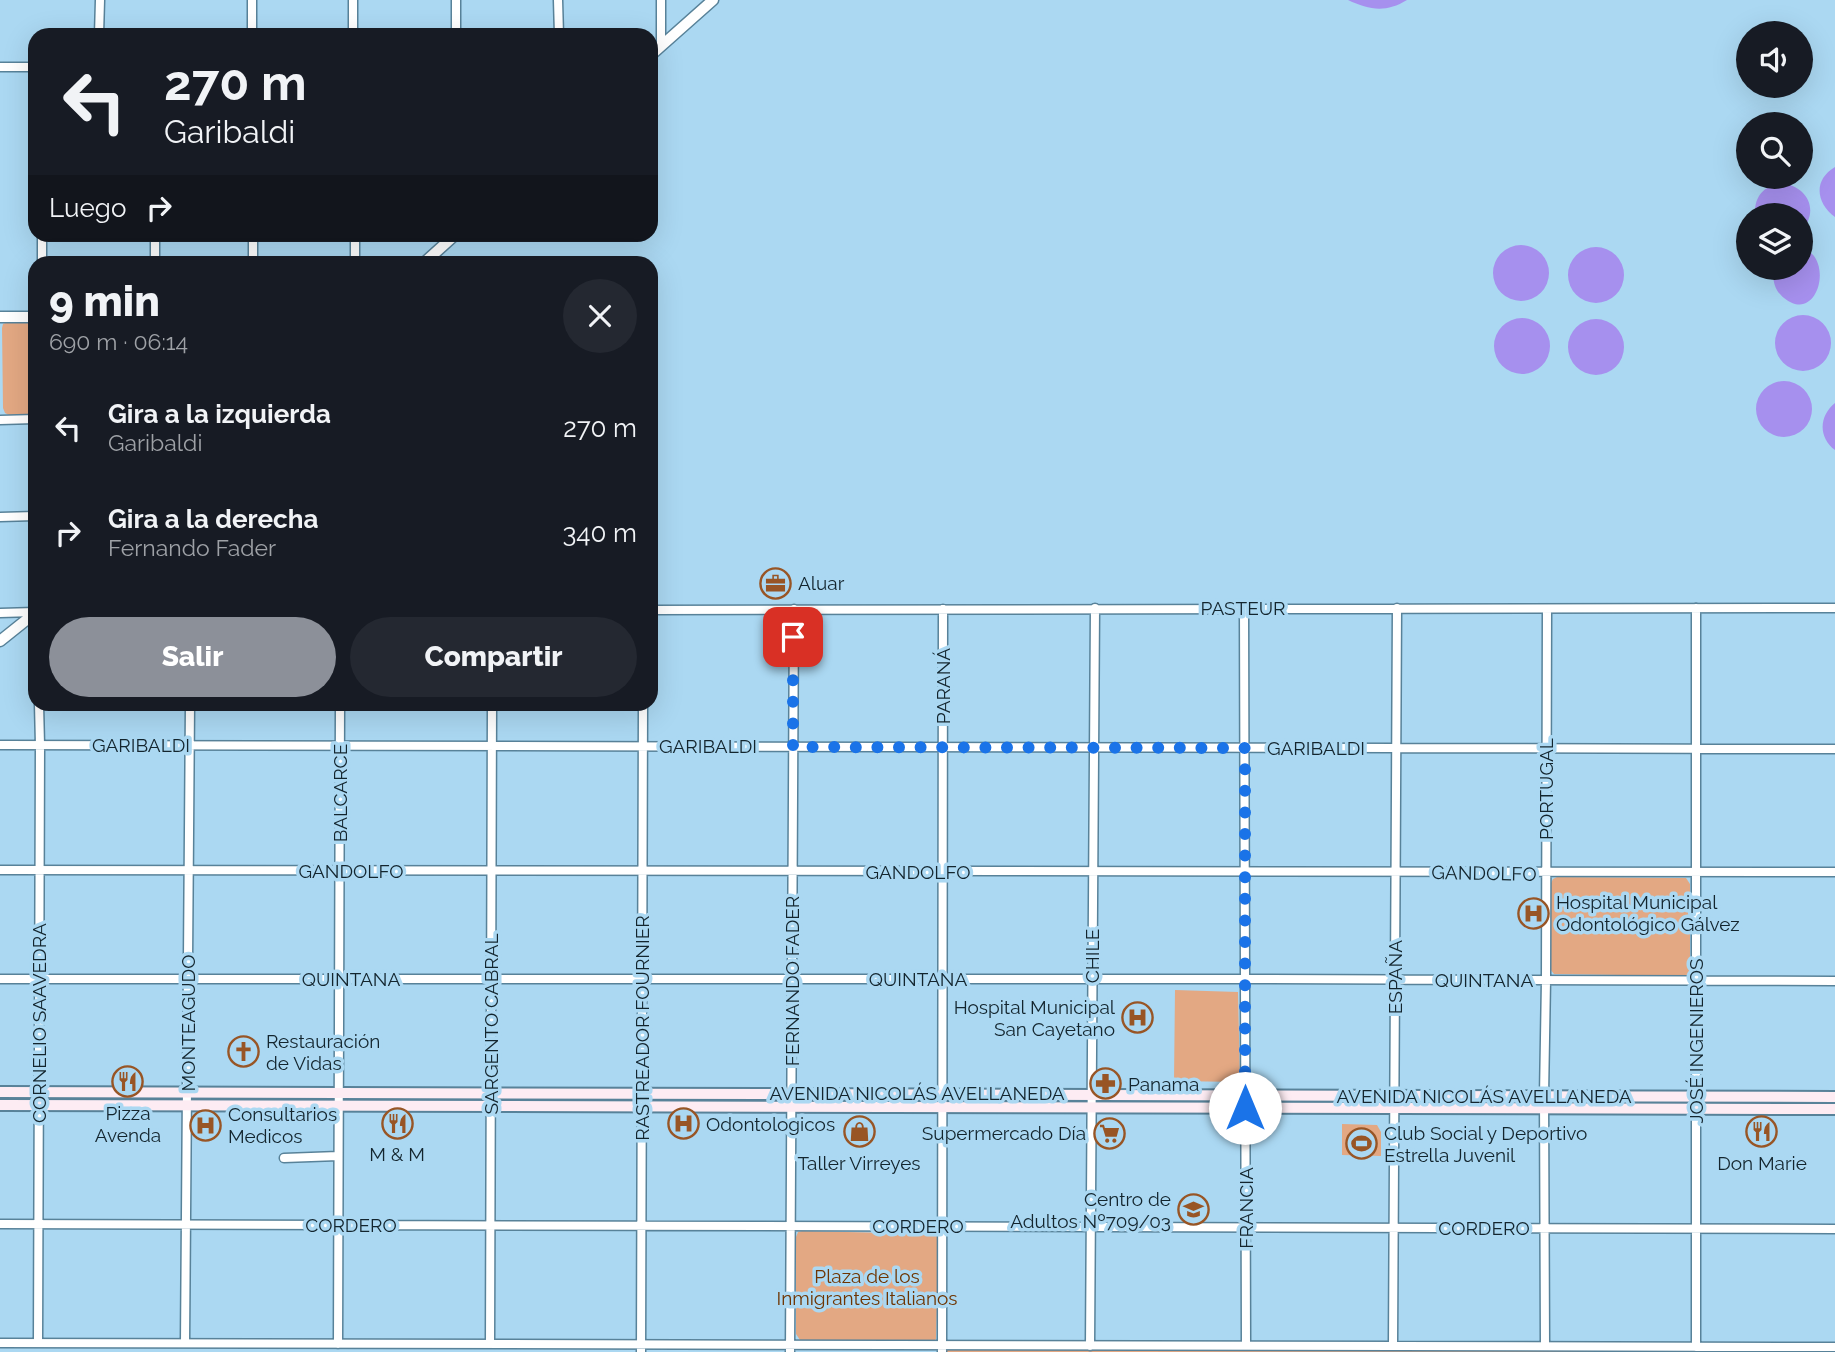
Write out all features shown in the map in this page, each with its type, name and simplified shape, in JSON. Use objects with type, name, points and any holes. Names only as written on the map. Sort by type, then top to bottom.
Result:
[{"type":"main road","name":"AVENIDA NICOLÁS AVELLANEDA","points":[[0,1091],[1835,1097]]},
{"type":"main road","name":"AVENIDA NICOLÁS AVELLANEDA","points":[[0,1105],[1835,1109]]},
{"type":"street","points":[[99,28],[100,0]]},
{"type":"street","points":[[252,0],[252,28]]},
{"type":"street","points":[[353,0],[353,28]]},
{"type":"street","points":[[456,0],[456,28]]},
{"type":"street","points":[[558,0],[559,28]]},
{"type":"street","points":[[661,0],[661,45]]},
{"type":"street","points":[[658,48],[713,0]]},
{"type":"street","points":[[0,66],[28,66]]},
{"type":"street","points":[[432,256],[447,242]]},
{"type":"street","points":[[0,317],[28,317]]},
{"type":"street","points":[[0,419],[28,419]]},
{"type":"street","points":[[0,517],[28,516]]},
{"type":"street","name":"CHILE","points":[[1090,1346],[1095,608]]},
{"type":"street","name":"FRANCIA","points":[[1244,608],[1246,1345]]},
{"type":"street","name":"ESPAÑA","points":[[1393,1346],[1397,608]]},
{"type":"street","name":"JOSÉ INGENIEROS","points":[[1696,608],[1696,1347]]},
{"type":"street","name":"PASTEUR","points":[[658,610],[1835,608]]},
{"type":"street","name":"FERNANDO FADER","points":[[790,1348],[794,609]]},
{"type":"street","name":"PARANÁ","points":[[942,1349],[943,609]]},
{"type":"street","name":"PORTUGAL","points":[[1545,1346],[1547,609]]},
{"type":"street","points":[[0,613],[28,613]]},
{"type":"street","points":[[0,641],[28,619]]},
{"type":"street","name":"CORNELIO SAAVEDRA","points":[[38,1343],[39,711]]},
{"type":"street","name":"MONTEAGUDO","points":[[185,1343],[190,711]]},
{"type":"street","name":"BALCARCE","points":[[338,1344],[340,711]]},
{"type":"street","name":"SARGENTO CABRAL","points":[[490,1344],[492,711]]},
{"type":"street","name":"RASTREADOR FOURNIER","points":[[641,1348],[643,711]]},
{"type":"street","name":"GARIBALDI","points":[[0,745],[1835,749]]},
{"type":"street","name":"GANDOLFO","points":[[0,870],[1835,873]]},
{"type":"street","name":"QUINTANA","points":[[0,979],[1245,978],[1835,981]]},
{"type":"street","points":[[284,1158],[338,1156]]},
{"type":"street","name":"CORDERO","points":[[0,1224],[1835,1229]]},
{"type":"street","points":[[0,1343],[490,1344],[641,1348],[942,1349],[1246,1345],[1696,1347],[1710,1350],[1835,1347]]},
{"type":"green space","points":[[28,322],[28,414],[9,415],[3,408],[3,324]]},
{"type":"green space","points":[[1557,877],[1686,878],[1690,884],[1690,974],[1554,974],[1550,969],[1550,885]]},
{"type":"green space","points":[[1175,990],[1238,992],[1240,1082],[1174,1081]]},
{"type":"green space","name":"Club Social y Deportivo Estrella Juvenil","points":[[1342,1124],[1377,1125],[1381,1132],[1381,1156],[1342,1155]]},
{"type":"green space","name":"Plaza de los Inmigrantes Italianos","points":[[798,1232],[936,1234],[939,1239],[936,1339],[800,1340],[796,1334],[796,1237]]},
{"type":"green space","points":[[942,1345],[1710,1347],[1710,1352],[942,1352]]},
{"type":"shaded area","points":[[1348,0],[1407,0],[1392,7],[1378,9]]},
{"type":"shaded area","points":[[1835,167],[1835,217],[1824,205],[1820,185],[1828,172]]},
{"type":"shaded area","points":[[1798,189],[1809,203],[1756,203],[1765,190]]},
{"type":"shaded area","points":[[1521,245],[1532,247],[1541,253],[1547,262],[1547,284],[1541,293],[1532,299],[1521,301],[1510,299],[1501,293],[1495,284],[1493,273],[1495,262],[1501,253],[1510,247]]},
{"type":"shaded area","points":[[1596,247],[1607,249],[1616,255],[1622,264],[1622,286],[1616,295],[1607,301],[1596,303],[1585,301],[1576,295],[1570,286],[1568,275],[1570,264],[1576,255],[1585,249]]},
{"type":"shaded area","points":[[1813,256],[1818,263],[1818,286],[1814,296],[1806,303],[1796,304],[1784,298],[1774,280],[1813,280]]},
{"type":"shaded area","points":[[1803,315],[1814,317],[1823,323],[1829,332],[1829,354],[1823,363],[1814,369],[1803,371],[1792,369],[1783,363],[1777,354],[1775,343],[1777,332],[1783,323],[1792,317]]},
{"type":"shaded area","points":[[1522,318],[1533,320],[1542,326],[1548,335],[1548,357],[1542,366],[1533,372],[1522,374],[1511,372],[1502,366],[1496,357],[1494,346],[1496,335],[1502,326],[1511,320]]},
{"type":"shaded area","points":[[1596,319],[1607,321],[1616,327],[1622,336],[1622,358],[1616,367],[1607,373],[1596,375],[1585,373],[1576,367],[1570,358],[1568,347],[1570,336],[1576,327],[1585,321]]},
{"type":"shaded area","points":[[1784,381],[1795,383],[1804,389],[1810,398],[1810,420],[1804,429],[1795,435],[1784,437],[1773,435],[1764,429],[1758,420],[1756,409],[1758,398],[1764,389],[1773,383]]},
{"type":"shaded area","points":[[1835,403],[1835,450],[1823,433],[1823,420]]},
{"type":"place","name":"Aluar","points":[[775,583]]},
{"type":"place","name":"Hospital Municipal Odontológico Gálvez","points":[[1533,913]]},
{"type":"place","name":"Hospital Municipal San Cayetano","points":[[1138,1018]]},
{"type":"place","name":"Restauración de Vidas","points":[[243,1052]]},
{"type":"place","name":"Pizza Avenda","points":[[128,1082]]},
{"type":"place","name":"Panama","points":[[1105,1084]]},
{"type":"place","name":"M & M","points":[[397,1123]]},
{"type":"place","name":"Odontologicos","points":[[683,1124]]},
{"type":"place","name":"Consultarios Medicos","points":[[205,1125]]},
{"type":"place","name":"Taller Virreyes","points":[[859,1132]]},
{"type":"place","name":"Don Marie","points":[[1762,1132]]},
{"type":"place","name":"Supermercado Día","points":[[1109,1133]]},
{"type":"place","name":"Club Social y Deportivo Estrella Juvenil","points":[[1361,1144]]},
{"type":"place","name":"Centro de Adultos Nº709/03","points":[[1194,1210]]},
{"type":"route","points":[[793,637],[793,747],[1245,748],[1245,1108]]}]
